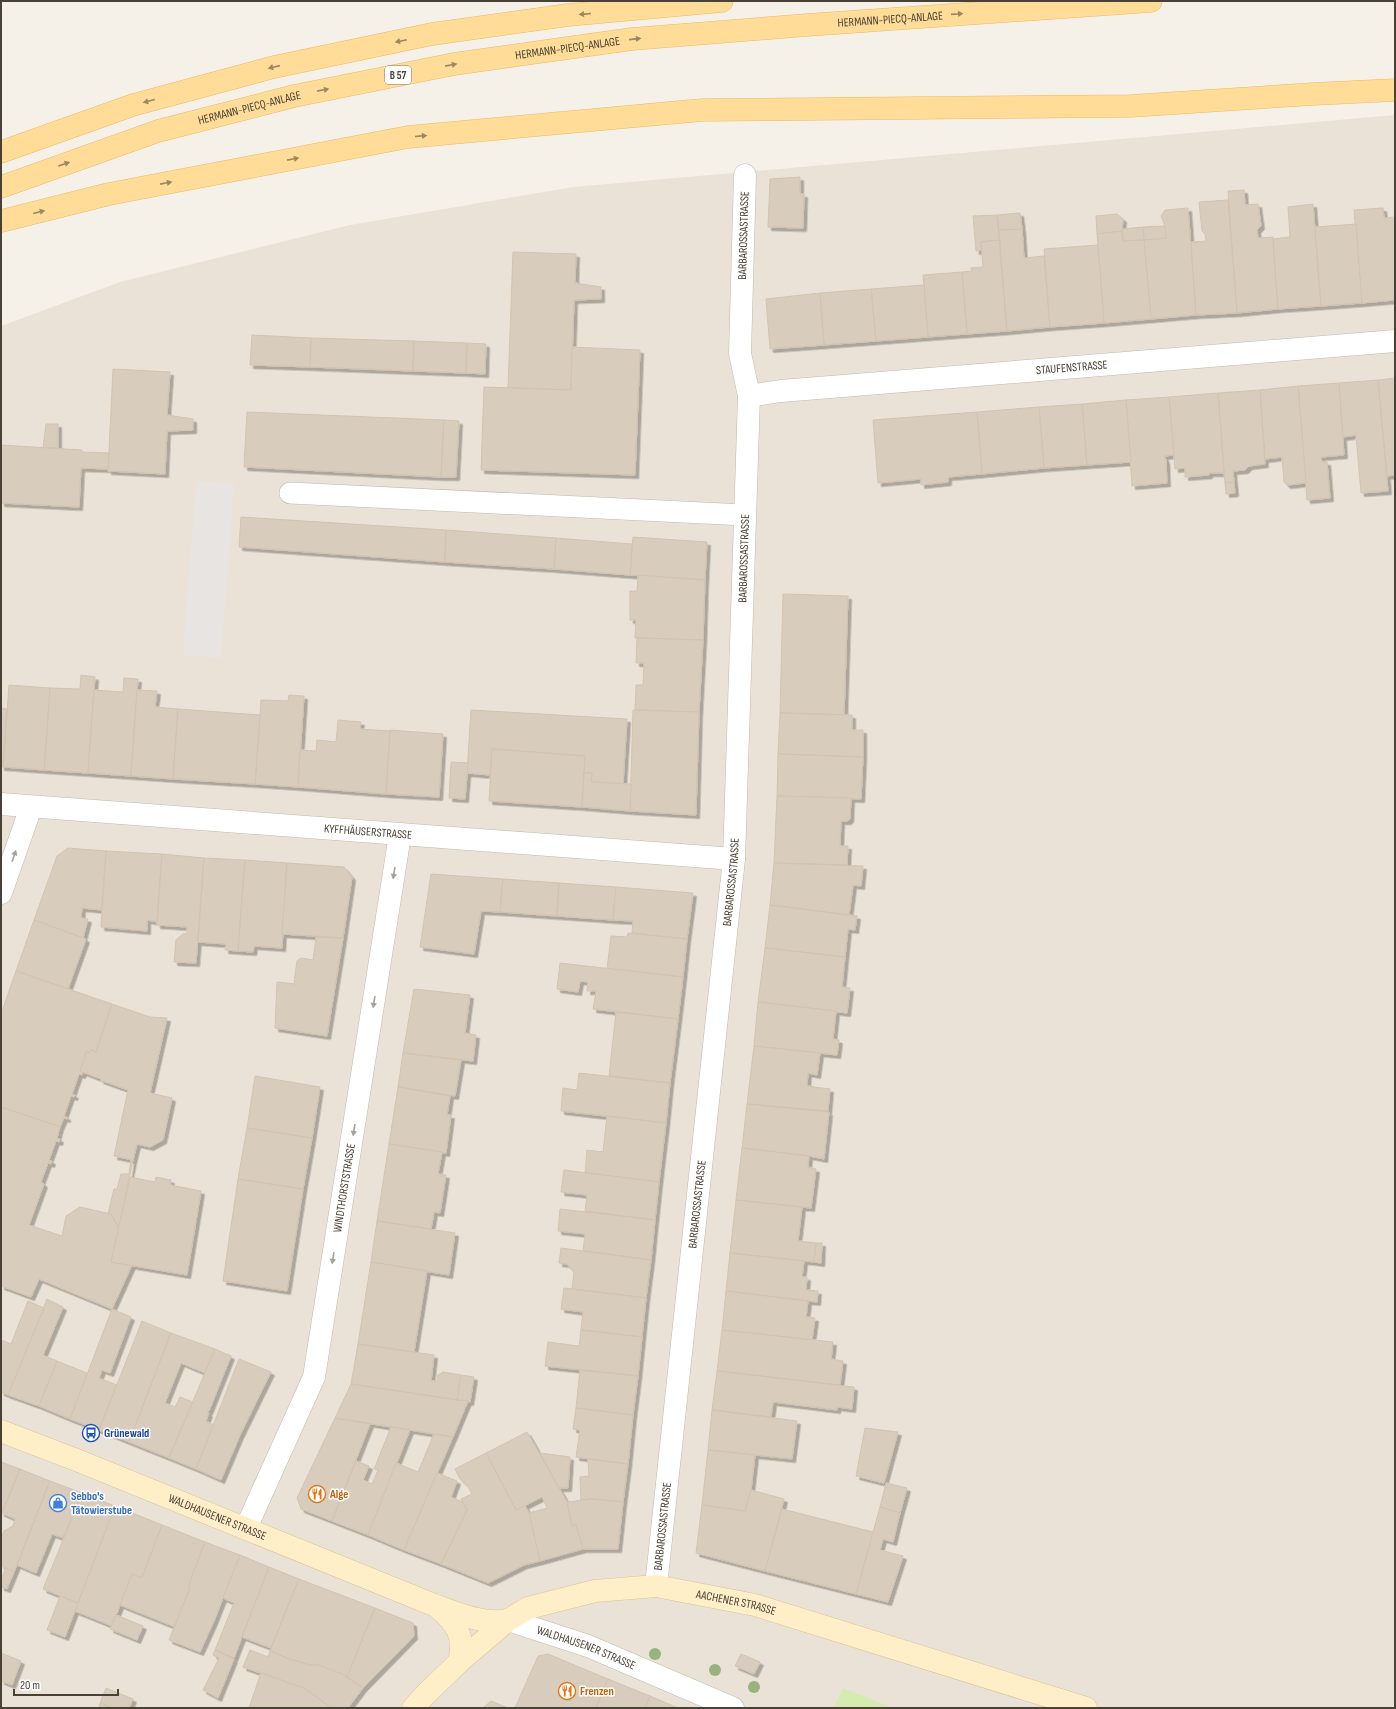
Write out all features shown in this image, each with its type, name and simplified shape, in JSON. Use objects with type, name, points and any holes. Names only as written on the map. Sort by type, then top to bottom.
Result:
[{"type":"main road","points":[[1,152],[132,105],[281,65],[432,34],[568,15],[722,1]]},
{"type":"main road","name":"HERMANN-PIECQ-ANLAGE","points":[[1,187],[158,131],[294,96],[454,64],[632,39],[815,24],[1151,1]]},
{"type":"main road","points":[[1,221],[109,194],[408,137],[702,110],[1130,106],[1395,90]]},
{"type":"street","name":"BARBAROSSASTRASSE","points":[[656,1586],[734,859],[749,396],[740,353],[745,175]]},
{"type":"street","name":"STAUFENSTRASSE","points":[[749,396],[781,391],[1395,341]]},
{"type":"street","name":"KYFFHÄUSERSTRASSE","points":[[1,804],[31,808],[734,859]]},
{"type":"street","points":[[1,893],[31,808]]},
{"type":"street","name":"WINDTHORSTSTRASSE","points":[[246,1528],[314,1377],[400,835]]},
{"type":"street","name":"WALDHAUSENER STRASSE","points":[[1,1431],[246,1528],[434,1605],[461,1614],[487,1620],[498,1622],[508,1620],[588,1646],[733,1708]]},
{"type":"street","name":"AACHENER STRASSE","points":[[413,1708],[459,1662],[508,1620],[528,1608],[595,1591],[656,1586],[755,1606],[1086,1708]]},
{"type":"street","name":"WALDHAUSENER STRASSE","points":[[434,1605],[449,1616],[457,1626],[461,1645],[459,1662]]},
{"type":"lane","points":[[290,493],[745,515]]},
{"type":"shaded area","points":[[1395,115],[1395,1708],[1,1708],[1,326],[120,282],[350,225],[573,187]]},
{"type":"shaded area","points":[[196,481],[234,484],[221,658],[183,655]]},
{"type":"green space","points":[[843,1688],[893,1708],[834,1708]]},
{"type":"building","points":[[800,177],[800,194],[804,194],[803,228],[768,227],[770,179]]},
{"type":"building","points":[[1244,190],[1245,205],[1258,204],[1261,226],[1257,230],[1258,238],[1273,237],[1278,309],[1237,313],[1228,191]]},
{"type":"building","points":[[1228,200],[1237,313],[1196,315],[1191,242],[1206,241],[1205,234],[1202,231],[1199,202]]},
{"type":"building","points":[[1313,204],[1321,306],[1278,309],[1273,239],[1290,237],[1288,207]]},
{"type":"building","points":[[1188,208],[1196,315],[1151,319],[1144,240],[1166,238],[1164,223],[1161,216],[1165,210]]},
{"type":"building","points":[[1383,208],[1384,218],[1395,217],[1395,300],[1362,303],[1354,210]]},
{"type":"building","points":[[1020,213],[1022,229],[999,230],[997,215]]},
{"type":"building","points":[[1117,214],[1123,219],[1122,231],[1097,234],[1096,216]]},
{"type":"building","points":[[997,215],[999,240],[981,242],[982,250],[976,251],[973,216]]},
{"type":"building","points":[[1356,224],[1362,303],[1321,306],[1315,227]]},
{"type":"building","points":[[1165,226],[1166,238],[1144,240],[1143,227]]},
{"type":"building","points":[[1143,227],[1144,240],[1123,241],[1122,229]]},
{"type":"building","points":[[1022,229],[1024,258],[1044,256],[1050,327],[1007,331],[999,230]]},
{"type":"building","points":[[1122,231],[1123,241],[1144,240],[1151,319],[1104,323],[1097,234]]},
{"type":"building","points":[[999,240],[1007,331],[967,334],[962,272],[972,271],[971,268],[983,267],[981,242]]},
{"type":"building","points":[[1098,245],[1104,323],[1050,327],[1044,249]]},
{"type":"building","points":[[513,252],[576,254],[575,283],[601,287],[601,299],[574,300],[571,390],[508,388]]},
{"type":"building","points":[[962,272],[967,334],[928,337],[923,275]]},
{"type":"building","points":[[924,285],[928,337],[876,341],[871,289]]},
{"type":"building","points":[[871,289],[876,341],[824,345],[820,293]]},
{"type":"building","points":[[820,293],[824,345],[770,349],[766,299]]},
{"type":"building","points":[[252,335],[311,338],[310,367],[250,365]]},
{"type":"building","points":[[311,338],[414,341],[413,371],[310,367]]},
{"type":"building","points":[[414,341],[467,343],[466,373],[413,371]]},
{"type":"building","points":[[467,343],[486,344],[485,374],[466,373]]},
{"type":"building","points":[[572,347],[640,350],[635,475],[481,470],[484,387],[571,390]]},
{"type":"building","points":[[113,369],[170,372],[167,415],[193,419],[193,430],[167,431],[165,474],[108,471]]},
{"type":"building","points":[[1395,378],[1395,475],[1387,476],[1378,380]]},
{"type":"building","points":[[1378,380],[1388,491],[1361,493],[1356,435],[1343,437],[1339,383]]},
{"type":"building","points":[[1339,383],[1344,455],[1321,457],[1322,462],[1327,462],[1330,498],[1307,500],[1298,386]]},
{"type":"building","points":[[1298,386],[1306,483],[1287,485],[1284,482],[1282,457],[1265,459],[1260,390]]},
{"type":"building","points":[[1260,390],[1265,464],[1249,466],[1245,470],[1233,471],[1234,482],[1225,483],[1218,393]]},
{"type":"building","points":[[1218,393],[1224,473],[1209,473],[1209,475],[1185,477],[1185,468],[1175,469],[1169,397]]},
{"type":"building","points":[[1169,397],[1174,455],[1164,456],[1166,460],[1167,483],[1132,486],[1126,400]]},
{"type":"building","points":[[1126,400],[1131,462],[1087,465],[1082,404]]},
{"type":"building","points":[[1082,404],[1087,465],[1044,468],[1039,407]]},
{"type":"building","points":[[1039,407],[1044,468],[982,474],[977,412]]},
{"type":"building","points":[[247,412],[444,420],[441,477],[244,467]]},
{"type":"building","points":[[977,412],[982,474],[948,477],[948,482],[921,485],[921,479],[878,483],[873,420]]},
{"type":"building","points":[[444,420],[459,421],[456,477],[441,477]]},
{"type":"building","points":[[46,424],[58,424],[58,448],[43,448]]},
{"type":"building","points":[[1,445],[109,453],[108,469],[81,468],[79,507],[1,503]]},
{"type":"building","points":[[1234,482],[1235,493],[1226,494],[1225,483]]},
{"type":"building","points":[[241,517],[446,530],[445,562],[239,547]]},
{"type":"building","points":[[446,530],[556,538],[554,569],[445,562]]},
{"type":"building","points":[[633,537],[707,542],[705,580],[630,575]]},
{"type":"building","points":[[556,538],[632,544],[630,575],[554,569]]},
{"type":"building","points":[[638,575],[705,580],[703,640],[635,638],[636,620],[630,620],[630,591],[637,591]]},
{"type":"building","points":[[783,594],[848,596],[844,715],[780,713]]},
{"type":"building","points":[[637,638],[703,640],[699,712],[635,710],[636,685],[643,685],[644,663],[636,663]]},
{"type":"building","points":[[81,675],[95,677],[88,773],[44,770],[50,688],[80,689]]},
{"type":"building","points":[[124,678],[138,679],[131,776],[88,773],[94,690],[123,692]]},
{"type":"building","points":[[9,685],[50,688],[44,770],[3,767]]},
{"type":"building","points":[[137,690],[157,691],[155,707],[178,709],[173,779],[131,776]]},
{"type":"building","points":[[289,695],[304,696],[298,787],[255,784],[261,700],[288,701]]},
{"type":"building","points":[[1,708],[7,709],[3,767],[1,767]]},
{"type":"building","points":[[178,709],[260,715],[255,784],[173,779]]},
{"type":"building","points":[[471,710],[627,719],[623,784],[591,782],[592,773],[584,773],[585,756],[492,749],[490,775],[467,773]]},
{"type":"building","points":[[633,710],[699,712],[696,815],[630,811]]},
{"type":"building","points":[[780,713],[852,715],[852,730],[863,730],[863,757],[778,754]]},
{"type":"building","points":[[338,720],[361,722],[360,729],[390,731],[386,794],[298,787],[300,750],[316,751],[317,740],[336,742]]},
{"type":"building","points":[[390,730],[443,734],[439,797],[386,794]]},
{"type":"building","points":[[492,749],[585,756],[582,807],[489,801]]},
{"type":"building","points":[[778,754],[863,757],[861,799],[777,796]]},
{"type":"building","points":[[451,762],[468,763],[465,799],[449,798]]},
{"type":"building","points":[[584,773],[592,773],[591,782],[631,784],[630,811],[582,807]]},
{"type":"building","points":[[777,796],[851,798],[850,819],[848,821],[841,821],[840,846],[848,846],[847,865],[774,863]]},
{"type":"building","points":[[68,848],[106,851],[102,910],[82,908],[81,918],[88,919],[83,938],[34,920],[57,856]]},
{"type":"building","points":[[106,851],[162,854],[157,922],[147,920],[147,931],[101,927]]},
{"type":"building","points":[[162,854],[204,858],[196,963],[174,962],[176,940],[183,934],[187,934],[187,927],[157,925]]},
{"type":"building","points":[[204,858],[245,860],[238,951],[225,950],[226,944],[198,942]]},
{"type":"building","points":[[245,860],[287,863],[282,948],[254,946],[253,952],[238,951]]},
{"type":"building","points":[[287,863],[344,867],[352,877],[343,938],[282,934]]},
{"type":"building","points":[[774,863],[863,866],[861,886],[853,885],[849,915],[770,905]]},
{"type":"building","points":[[431,874],[503,879],[500,912],[481,911],[474,954],[420,947]]},
{"type":"building","points":[[503,879],[559,883],[557,916],[500,912]]},
{"type":"building","points":[[559,883],[616,887],[613,920],[557,916]]},
{"type":"building","points":[[616,887],[693,893],[687,939],[632,933],[633,921],[613,920]]},
{"type":"building","points":[[770,905],[857,916],[855,930],[848,929],[845,957],[765,948]]},
{"type":"building","points":[[34,920],[86,939],[68,989],[16,971]]},
{"type":"building","points":[[628,933],[687,939],[683,977],[607,969],[611,936],[627,937]]},
{"type":"building","points":[[316,937],[343,938],[327,1036],[275,1028],[277,982],[296,984],[294,982],[297,961],[301,958],[313,960]]},
{"type":"building","points":[[765,948],[845,957],[842,987],[850,988],[847,1013],[758,1002]]},
{"type":"building","points":[[560,963],[683,977],[678,1019],[593,1009],[596,991],[587,991],[588,982],[580,981],[578,992],[557,989]]},
{"type":"building","points":[[16,971],[112,1004],[96,1052],[91,1050],[90,1053],[87,1051],[80,1071],[83,1072],[82,1075],[79,1074],[72,1094],[75,1095],[74,1097],[71,1096],[64,1116],[67,1117],[67,1119],[64,1118],[60,1127],[1,1107],[1,1014]]},
{"type":"building","points":[[414,989],[470,995],[465,1033],[476,1035],[473,1061],[403,1053]]},
{"type":"building","points":[[758,1002],[836,1011],[833,1039],[839,1040],[837,1055],[754,1046]]},
{"type":"building","points":[[112,1004],[150,1017],[167,1018],[150,1093],[172,1098],[163,1140],[150,1147],[137,1144],[133,1160],[114,1156],[128,1090],[80,1071],[87,1051],[90,1053],[91,1050],[96,1052]]},
{"type":"building","points":[[616,1012],[678,1019],[670,1083],[609,1076]]},
{"type":"building","points":[[754,1046],[820,1053],[817,1075],[808,1073],[807,1086],[830,1089],[828,1111],[747,1104]]},
{"type":"building","points":[[403,1053],[461,1060],[455,1096],[398,1087]]},
{"type":"building","points":[[579,1073],[670,1083],[666,1123],[561,1111],[563,1088],[577,1090]]},
{"type":"building","points":[[255,1076],[320,1087],[312,1138],[247,1128]]},
{"type":"building","points":[[398,1087],[450,1096],[447,1115],[451,1115],[446,1153],[389,1144]]},
{"type":"building","points":[[747,1104],[829,1112],[824,1159],[742,1148]]},
{"type":"building","points":[[1,1107],[60,1127],[57,1138],[60,1139],[59,1142],[56,1141],[49,1160],[52,1161],[51,1164],[48,1163],[41,1182],[44,1184],[29,1225],[62,1236],[66,1216],[80,1207],[111,1214],[119,1229],[111,1262],[132,1265],[112,1309],[39,1279],[31,1297],[1,1286]]},
{"type":"building","points":[[607,1116],[666,1123],[659,1182],[585,1173],[587,1150],[603,1152]]},
{"type":"building","points":[[247,1128],[312,1138],[303,1189],[238,1179]]},
{"type":"building","points":[[389,1144],[442,1152],[438,1174],[446,1175],[440,1213],[434,1212],[431,1229],[377,1221]]},
{"type":"building","points":[[742,1148],[809,1156],[808,1167],[816,1169],[811,1208],[736,1200]]},
{"type":"building","points":[[131,1160],[133,1160],[119,1228],[111,1214],[108,1214],[114,1189],[117,1189],[121,1174],[129,1174]]},
{"type":"building","points":[[564,1170],[659,1182],[655,1220],[585,1211],[587,1195],[561,1192]]},
{"type":"building","points":[[130,1177],[155,1182],[156,1177],[171,1180],[170,1185],[201,1191],[187,1275],[111,1262]]},
{"type":"building","points":[[238,1179],[303,1189],[287,1291],[223,1281]]},
{"type":"building","points":[[736,1200],[802,1207],[798,1241],[816,1243],[814,1262],[730,1253]]},
{"type":"building","points":[[560,1209],[655,1220],[651,1260],[583,1251],[585,1234],[558,1231]]},
{"type":"building","points":[[377,1221],[455,1233],[449,1275],[371,1262]]},
{"type":"building","points":[[816,1243],[822,1243],[821,1263],[814,1262]]},
{"type":"building","points":[[561,1248],[651,1260],[646,1298],[572,1289],[574,1272],[567,1264],[559,1263]]},
{"type":"building","points":[[730,1253],[804,1261],[802,1277],[807,1277],[806,1290],[818,1291],[817,1302],[726,1291]]},
{"type":"building","points":[[371,1262],[427,1271],[414,1352],[358,1344]]},
{"type":"building","points":[[564,1288],[646,1298],[642,1337],[581,1330],[583,1312],[561,1309]]},
{"type":"building","points":[[726,1291],[808,1301],[806,1317],[815,1318],[812,1340],[722,1330]]},
{"type":"building","points":[[47,1299],[63,1307],[43,1355],[57,1361],[39,1406],[8,1395]]},
{"type":"building","points":[[28,1301],[44,1308],[8,1395],[1,1392],[1,1340],[11,1344]]},
{"type":"building","points":[[112,1309],[131,1317],[110,1373],[102,1370],[99,1378],[117,1385],[99,1430],[70,1419]]},
{"type":"building","points":[[142,1321],[171,1333],[129,1442],[99,1430]]},
{"type":"building","points":[[581,1330],[642,1337],[638,1376],[545,1366],[548,1342],[579,1346]]},
{"type":"building","points":[[722,1330],[833,1342],[831,1359],[843,1361],[840,1385],[717,1371]]},
{"type":"building","points":[[171,1333],[215,1349],[205,1373],[181,1363],[165,1403],[175,1407],[180,1397],[193,1402],[169,1458],[129,1442]]},
{"type":"building","points":[[358,1344],[434,1355],[431,1381],[437,1381],[438,1375],[443,1372],[461,1375],[457,1400],[351,1384]]},
{"type":"building","points":[[215,1349],[231,1356],[209,1411],[207,1412],[209,1413],[206,1421],[214,1425],[196,1469],[169,1458]]},
{"type":"building","points":[[239,1359],[271,1372],[240,1435],[221,1480],[196,1469]]},
{"type":"building","points":[[57,1361],[87,1373],[70,1419],[39,1406]]},
{"type":"building","points":[[580,1370],[638,1376],[633,1415],[576,1408]]},
{"type":"building","points":[[717,1371],[854,1387],[852,1409],[837,1407],[837,1410],[773,1402],[771,1417],[712,1410]]},
{"type":"building","points":[[461,1375],[474,1377],[470,1402],[457,1400]]},
{"type":"building","points":[[351,1384],[468,1401],[453,1437],[335,1418]]},
{"type":"building","points":[[576,1408],[633,1415],[628,1464],[576,1457],[580,1430],[573,1429]]},
{"type":"building","points":[[712,1410],[797,1421],[792,1459],[708,1450]]},
{"type":"building","points":[[335,1418],[370,1424],[332,1521],[301,1509],[297,1498]]},
{"type":"building","points":[[391,1427],[410,1430],[368,1535],[332,1521],[356,1461],[369,1466],[363,1480],[372,1484],[378,1470],[374,1469]]},
{"type":"building","points":[[865,1428],[898,1432],[884,1483],[856,1476]]},
{"type":"building","points":[[527,1432],[567,1502],[572,1526],[576,1524],[583,1549],[540,1561],[529,1513],[547,1508],[542,1497],[516,1510],[486,1453]]},
{"type":"building","points":[[434,1434],[453,1437],[404,1550],[368,1535],[396,1463],[418,1472]]},
{"type":"building","points":[[708,1450],[755,1455],[751,1490],[745,1511],[702,1505]]},
{"type":"building","points":[[486,1453],[516,1510],[525,1506],[529,1513],[540,1561],[524,1565],[488,1583],[441,1564],[467,1510],[461,1499],[472,1494],[467,1485],[460,1479],[455,1469]]},
{"type":"building","points":[[540,1453],[570,1457],[568,1488],[559,1488]]},
{"type":"building","points":[[588,1459],[628,1464],[623,1502],[591,1499],[581,1500],[580,1477],[589,1476]]},
{"type":"building","points":[[1,1462],[20,1469],[2,1513],[1,1513]]},
{"type":"building","points":[[20,1469],[50,1481],[14,1572],[1,1566],[1,1539],[4,1531],[13,1526],[15,1519],[2,1513]]},
{"type":"building","points":[[437,1473],[457,1481],[451,1497],[462,1502],[467,1510],[441,1564],[404,1550]]},
{"type":"building","points":[[50,1481],[82,1493],[63,1538],[52,1534],[36,1573],[17,1565]]},
{"type":"building","points":[[886,1483],[907,1488],[900,1513],[880,1507]]},
{"type":"building","points":[[751,1490],[784,1499],[765,1571],[696,1553],[702,1505],[745,1511]]},
{"type":"building","points":[[82,1493],[115,1506],[78,1603],[43,1589]]},
{"type":"building","points":[[591,1499],[623,1502],[618,1549],[583,1549],[576,1524],[572,1526],[567,1502]]},
{"type":"building","points":[[115,1506],[162,1525],[142,1578],[132,1574],[112,1626],[75,1611]]},
{"type":"building","points":[[880,1507],[900,1513],[893,1542],[883,1539],[880,1550],[903,1556],[888,1602],[856,1594]]},
{"type":"building","points":[[782,1509],[873,1532],[856,1594],[765,1571]]},
{"type":"building","points":[[162,1525],[205,1542],[175,1627],[120,1605],[132,1574],[142,1578]]},
{"type":"building","points":[[205,1542],[240,1555],[200,1652],[169,1640],[190,1588],[188,1587]]},
{"type":"building","points":[[240,1555],[269,1567],[234,1658],[215,1650],[234,1603],[223,1598]]},
{"type":"building","points":[[269,1567],[299,1579],[271,1648],[242,1637]]},
{"type":"building","points":[[6,1568],[14,1572],[7,1589],[1,1587],[1,1580]]},
{"type":"building","points":[[299,1579],[375,1608],[347,1677],[319,1665],[309,1665],[295,1660],[294,1661],[270,1651]]},
{"type":"building","points":[[60,1596],[78,1603],[65,1637],[47,1630]]},
{"type":"building","points":[[375,1608],[413,1623],[414,1636],[363,1688],[347,1677]]},
{"type":"building","points":[[116,1615],[143,1626],[137,1640],[110,1629]]},
{"type":"building","points":[[215,1650],[234,1659],[218,1698],[203,1690],[219,1658],[213,1655]]},
{"type":"building","points":[[250,1650],[268,1657],[270,1651],[294,1661],[295,1660],[309,1665],[319,1665],[342,1674],[363,1688],[348,1708],[332,1708],[304,1688],[243,1667]]},
{"type":"building","points":[[1,1653],[21,1661],[12,1685],[1,1681]]},
{"type":"building","points":[[548,1654],[608,1679],[596,1708],[515,1708],[538,1656]]},
{"type":"building","points":[[741,1654],[760,1662],[754,1674],[735,1666]]},
{"type":"building","points":[[261,1673],[304,1688],[332,1708],[249,1708]]},
{"type":"building","points":[[608,1679],[650,1696],[645,1708],[596,1708]]},
{"type":"building","points":[[106,1688],[133,1699],[129,1708],[112,1708],[100,1703]]},
{"type":"building","points":[[650,1696],[678,1708],[645,1708]]},
{"type":"building","points":[[491,1701],[508,1708],[483,1708]]},
{"type":"building","points":[[100,1703],[112,1708],[99,1708]]},
{"type":"place","name":"Grünewald","points":[[91,1433]]},
{"type":"place","name":"Alge","points":[[317,1494]]},
{"type":"place","name":"Sebbo's Tätowierstube","points":[[58,1503]]},
{"type":"place","name":"Frenzen","points":[[567,1691]]}]
